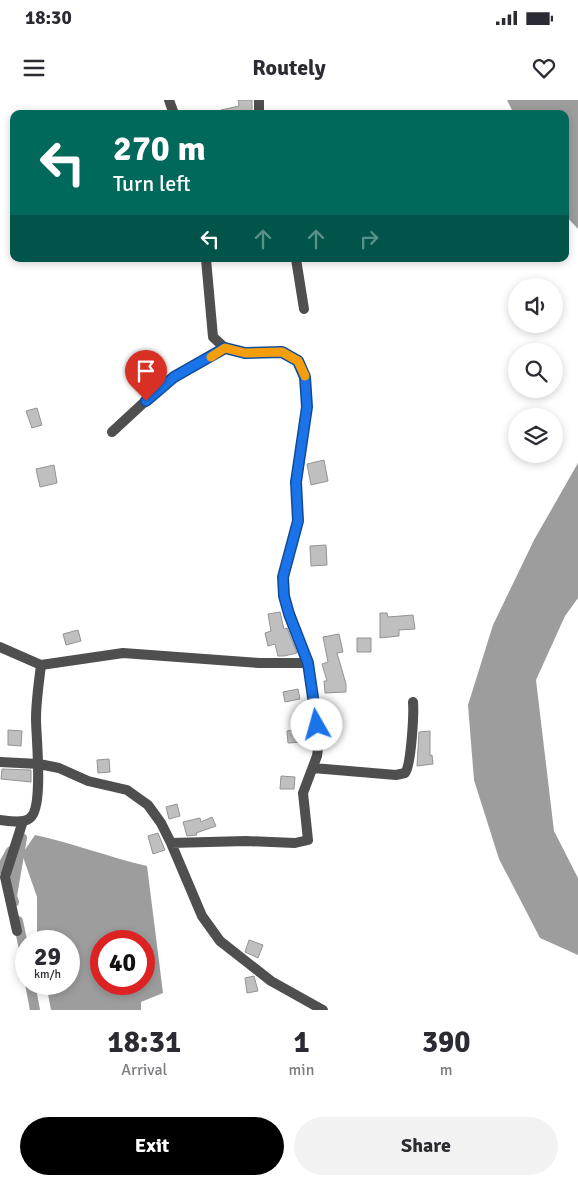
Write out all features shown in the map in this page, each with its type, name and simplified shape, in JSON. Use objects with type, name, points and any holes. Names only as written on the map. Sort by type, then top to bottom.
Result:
[{"type":"street","points":[[171,844],[246,841],[295,843],[308,840],[303,793],[317,756],[319,741],[308,663],[289,614],[284,596],[283,577],[298,521],[296,482],[307,407],[305,377],[298,361],[282,352],[245,353],[225,348],[213,337],[206,262]]},
{"type":"street","points":[[296,262],[304,309]]},
{"type":"street","points":[[112,432],[165,383],[225,348]]},
{"type":"street","points":[[0,647],[41,664],[123,653],[259,663],[308,663]]},
{"type":"street","points":[[0,820],[23,821],[30,819],[35,812],[39,764],[36,718],[41,664]]},
{"type":"street","points":[[313,768],[396,776],[405,774],[410,762],[409,749],[414,719],[413,702]]},
{"type":"street","points":[[0,762],[39,764],[59,768],[88,781],[127,790],[148,805],[161,823],[202,916],[220,941],[271,981],[323,1010]]},
{"type":"street","points":[[17,930],[5,877],[23,821]]},
{"type":"shaded area","points":[[507,100],[578,100],[578,229],[569,219],[569,110],[512,110]]},
{"type":"shaded area","points":[[578,463],[578,598],[565,616],[536,680],[554,831],[578,878],[578,955],[540,938],[499,859],[474,780],[468,705],[493,625],[534,540]]},
{"type":"shaded area","points":[[35,835],[147,866],[163,993],[141,1002],[141,1010],[51,1010],[48,995],[80,995],[80,930],[37,930],[37,897],[22,854]]},
{"type":"building","points":[[238,100],[252,100],[252,110],[221,110],[239,106]]},
{"type":"building","points":[[37,408],[42,425],[32,428],[26,411]]},
{"type":"building","points":[[324,460],[328,481],[311,485],[307,464]]},
{"type":"building","points":[[54,465],[57,483],[40,487],[36,469]]},
{"type":"building","points":[[326,545],[327,565],[311,566],[310,546]]},
{"type":"building","points":[[280,612],[284,629],[287,628],[297,653],[278,656],[275,644],[268,646],[265,633],[271,631],[268,614]]},
{"type":"building","points":[[380,613],[387,613],[388,617],[413,615],[415,629],[399,630],[399,636],[380,638]]},
{"type":"building","points":[[78,630],[81,641],[66,645],[63,634]]},
{"type":"building","points":[[339,634],[343,652],[337,653],[346,684],[346,692],[325,693],[324,681],[327,681],[322,664],[328,662],[323,637]]},
{"type":"building","points":[[357,638],[371,638],[371,652],[357,652]]},
{"type":"building","points":[[298,689],[300,699],[285,702],[283,692]]},
{"type":"building","points":[[301,729],[303,742],[288,743],[287,731]]},
{"type":"building","points":[[8,730],[22,731],[21,746],[8,745]]},
{"type":"building","points":[[430,731],[430,756],[432,755],[433,764],[417,766],[419,732]]},
{"type":"building","points":[[109,759],[110,772],[98,773],[97,760]]},
{"type":"building","points":[[2,769],[31,770],[31,782],[1,779]]},
{"type":"building","points":[[281,776],[295,777],[294,789],[280,789]]},
{"type":"building","points":[[177,804],[180,816],[169,819],[166,807]]},
{"type":"building","points":[[212,817],[216,826],[196,833],[197,835],[187,836],[183,822],[200,818],[201,822]]},
{"type":"building","points":[[158,833],[165,850],[153,854],[148,836]]},
{"type":"building","points":[[249,940],[263,945],[258,958],[245,952]]},
{"type":"building","points":[[254,976],[258,991],[247,993],[245,978]]},
{"type":"waterway","points":[[14,902],[12,896],[22,838]]},
{"type":"waterway","points":[[1,869],[11,851]]},
{"type":"waterway","points":[[18,921],[20,930]]},
{"type":"waterway","points":[[32,995],[35,1010]]},
{"type":"slow traffic","points":[[211,357],[225,348],[245,353],[282,352],[298,361],[305,376]]},
{"type":"route","points":[[146,401],[165,383],[225,348],[245,353],[282,352],[298,361],[305,377],[307,407],[296,482],[298,521],[283,577],[284,596],[289,614],[308,663],[317,725]]}]
